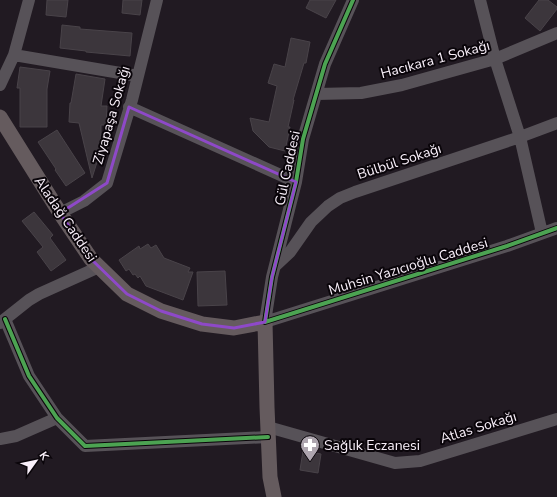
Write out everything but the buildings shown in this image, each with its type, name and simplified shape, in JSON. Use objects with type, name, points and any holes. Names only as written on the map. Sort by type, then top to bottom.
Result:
[{"type":"main road","name":"Aladağ Caddesi","points":[[0,117],[91,260],[127,294],[161,311],[202,324],[234,328],[265,322]]},
{"type":"main road","name":"Gül Caddesi","points":[[265,322],[270,477],[274,497]]},
{"type":"street","points":[[0,85],[14,55],[29,0]]},
{"type":"street","name":"Ziyapaşa Sokağı","points":[[60,213],[84,201],[107,184],[138,76],[157,0]]},
{"type":"street","name":"Gül Caddesi","points":[[265,322],[272,277],[296,182],[303,139],[325,64],[354,0]]},
{"type":"street","points":[[480,0],[495,59],[520,137],[542,233]]},
{"type":"street","name":"Hacıkara 1 Sokağı","points":[[316,94],[361,93],[402,85],[495,59],[557,33]]},
{"type":"street","points":[[14,55],[138,76]]},
{"type":"street","points":[[129,107],[296,182]]},
{"type":"street","name":"Bülbül Sokağı","points":[[275,266],[290,252],[312,222],[328,206],[340,198],[557,123]]},
{"type":"street","name":"Muhsin Yazıcıoğlu Caddesi","points":[[265,322],[499,248],[557,228]]},
{"type":"street","points":[[3,321],[34,297],[99,267]]},
{"type":"street","name":"Atlas Sokağı","points":[[3,321],[29,376],[57,418],[85,446],[268,432],[395,463],[420,461],[557,419]]},
{"type":"street","points":[[0,439],[16,436],[57,418]]},
{"type":"highlighted area","points":[[129,107],[296,182],[272,277],[265,322],[234,328],[202,324],[161,311],[127,294],[91,259],[60,213],[107,183]]},
{"type":"cycle path","points":[[353,0],[325,64],[303,139],[296,182],[272,277],[265,322],[507,246],[557,228]]},
{"type":"cycle path","points":[[5,319],[29,376],[57,418],[85,446],[268,437]]},
{"type":"place","name":"Sağlık Eczanesi","points":[[310,462]]}]
